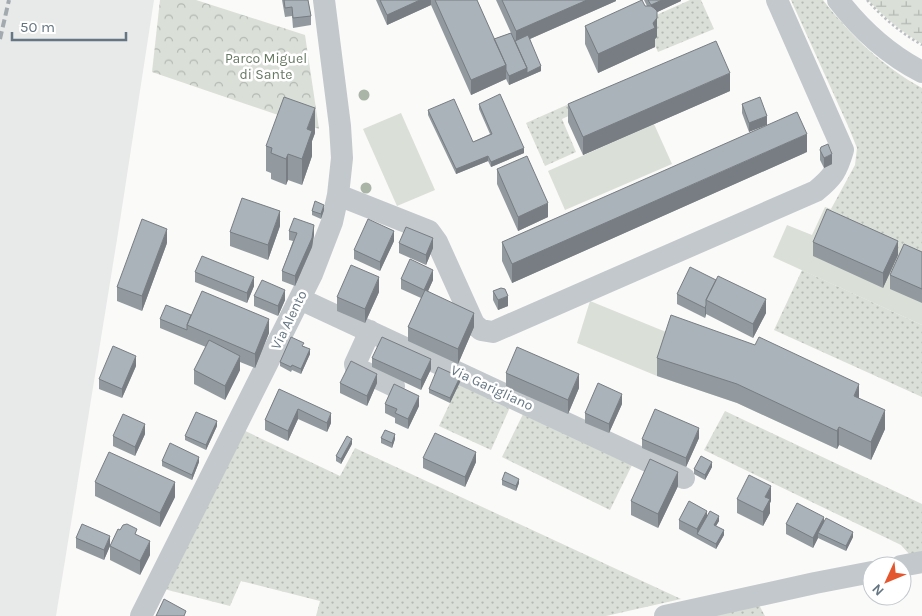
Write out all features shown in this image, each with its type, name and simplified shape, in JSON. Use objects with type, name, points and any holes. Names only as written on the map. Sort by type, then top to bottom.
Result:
[{"type":"street","name":"Via Alento","points":[[141,616],[300,299],[332,222],[338,195],[342,158],[340,126],[324,0]]},
{"type":"street","points":[[338,195],[429,231],[437,242],[474,324],[481,330],[493,332],[816,192],[829,180],[839,166],[843,150],[777,0]]},
{"type":"street","points":[[838,0],[870,36],[887,50],[922,72]]},
{"type":"street","name":"Via Garigliano","points":[[300,299],[684,478]]},
{"type":"street","points":[[370,331],[355,364],[356,368],[394,386]]},
{"type":"street","points":[[665,616],[862,574]]},
{"type":"path","points":[[867,0],[893,26],[922,46]]},
{"type":"shaded area","points":[[0,0],[154,0],[56,616],[0,616]]},
{"type":"green space","name":"Parco Miguel di Sante","points":[[160,0],[196,0],[305,35],[319,129],[152,72]]},
{"type":"green space","points":[[690,0],[701,0],[714,29],[658,52],[653,41],[657,36],[657,30],[643,21]]},
{"type":"green space","points":[[791,0],[823,0],[856,38],[880,60],[922,88],[922,266],[833,226],[838,215],[831,209],[855,165],[857,148]]},
{"type":"green space","points":[[868,0],[922,0],[922,44],[894,24]]},
{"type":"green space","points":[[587,96],[591,105],[562,119],[576,152],[545,166],[526,123]]},
{"type":"green space","points":[[401,113],[435,190],[397,206],[363,129]]},
{"type":"green space","points":[[654,124],[672,164],[565,210],[548,171]]},
{"type":"green space","points":[[825,207],[838,215],[834,226],[922,266],[922,325],[773,257],[787,225],[812,235]]},
{"type":"green space","points":[[802,270],[922,325],[922,397],[774,330]]},
{"type":"green space","points":[[590,301],[671,334],[859,402],[837,449],[737,403],[657,376],[577,343]]},
{"type":"green space","points":[[460,382],[511,405],[491,450],[439,426]]},
{"type":"green space","points":[[525,410],[633,463],[610,510],[502,457]]},
{"type":"green space","points":[[725,411],[922,504],[922,553],[910,555],[901,545],[704,450]]},
{"type":"green space","points":[[239,428],[340,476],[355,448],[681,599],[606,616],[316,616],[320,601],[241,581],[230,606],[164,589]]},
{"type":"green space","points":[[758,603],[765,616],[707,616]]},
{"type":"building","points":[[284,0],[308,0],[311,16],[293,18],[292,7],[285,8]]},
{"type":"building","points":[[380,0],[420,0],[387,15]]},
{"type":"building","points":[[435,0],[477,0],[506,65],[471,80]]},
{"type":"building","points":[[502,0],[587,0],[516,31]]},
{"type":"building","points":[[642,0],[645,6],[651,6],[657,11],[657,18],[653,23],[655,28],[598,54],[585,26]]},
{"type":"building","points":[[648,0],[662,0],[651,5]]},
{"type":"building","points":[[511,33],[527,68],[509,76],[494,39]]},
{"type":"building","points":[[528,35],[541,66],[527,73],[527,68],[515,41]]},
{"type":"building","points":[[716,41],[730,73],[583,137],[568,104]]},
{"type":"building","points":[[500,94],[524,148],[491,162],[488,156],[456,169],[428,110],[454,99],[473,142],[492,134],[479,104]]},
{"type":"building","points":[[284,97],[315,108],[307,129],[312,131],[302,159],[288,154],[286,159],[271,153],[272,148],[266,146]]},
{"type":"building","points":[[760,97],[767,116],[749,123],[742,104]]},
{"type":"building","points":[[797,112],[807,134],[512,264],[502,242]]},
{"type":"building","points":[[828,144],[832,154],[824,158],[820,150],[821,147]]},
{"type":"building","points":[[527,156],[548,203],[518,217],[497,169]]},
{"type":"building","points":[[242,198],[280,211],[268,245],[230,232]]},
{"type":"building","points":[[315,201],[324,205],[321,214],[312,211]]},
{"type":"building","points":[[827,209],[898,241],[883,273],[813,242]]},
{"type":"building","points":[[294,218],[314,225],[312,238],[295,276],[282,271],[297,233],[289,231]]},
{"type":"building","points":[[142,219],[167,229],[142,296],[117,287]]},
{"type":"building","points":[[368,219],[394,231],[380,262],[354,250]]},
{"type":"building","points":[[406,227],[433,238],[426,255],[399,243]]},
{"type":"building","points":[[904,244],[922,252],[922,289],[890,275]]},
{"type":"building","points":[[202,256],[254,277],[247,293],[195,272]]},
{"type":"building","points":[[410,259],[433,270],[424,290],[401,279]]},
{"type":"building","points":[[351,265],[379,277],[365,309],[337,297]]},
{"type":"building","points":[[690,267],[716,280],[706,300],[705,308],[677,294]]},
{"type":"building","points":[[718,276],[766,299],[753,324],[706,300]]},
{"type":"building","points":[[262,280],[285,290],[278,306],[254,296]]},
{"type":"building","points":[[501,288],[505,289],[508,296],[498,300],[493,291]]},
{"type":"building","points":[[425,290],[474,313],[458,349],[408,327]]},
{"type":"building","points":[[202,291],[269,319],[255,354],[187,325]]},
{"type":"building","points":[[166,305],[191,315],[187,330],[160,319]]},
{"type":"building","points":[[671,315],[755,345],[759,337],[859,384],[854,396],[885,410],[871,442],[839,427],[837,431],[737,384],[657,358]]},
{"type":"building","points":[[291,337],[304,343],[302,346],[310,349],[301,369],[280,362]]},
{"type":"building","points":[[382,337],[431,359],[421,380],[372,358]]},
{"type":"building","points":[[209,340],[240,356],[225,386],[194,370]]},
{"type":"building","points":[[113,346],[136,356],[122,389],[99,379]]},
{"type":"building","points":[[517,347],[579,374],[568,400],[506,373]]},
{"type":"building","points":[[351,361],[377,374],[367,396],[340,383]]},
{"type":"building","points":[[438,367],[460,377],[450,398],[429,389]]},
{"type":"building","points":[[598,383],[622,394],[609,424],[585,413]]},
{"type":"building","points":[[394,384],[419,396],[408,419],[395,413],[397,409],[385,404]]},
{"type":"building","points":[[279,389],[331,413],[327,423],[298,409],[288,431],[265,420]]},
{"type":"building","points":[[655,409],[699,428],[686,458],[642,439]]},
{"type":"building","points":[[196,412],[217,421],[206,445],[185,436]]},
{"type":"building","points":[[123,414],[145,424],[135,447],[113,436]]},
{"type":"building","points":[[385,430],[395,434],[392,443],[381,438]]},
{"type":"building","points":[[435,433],[476,452],[465,477],[423,458]]},
{"type":"building","points":[[347,436],[352,439],[341,459],[336,456]]},
{"type":"building","points":[[170,443],[199,457],[192,475],[162,461]]},
{"type":"building","points":[[109,452],[175,482],[160,513],[95,482]]},
{"type":"building","points":[[701,456],[712,462],[705,475],[694,469]]},
{"type":"building","points":[[650,459],[678,472],[658,514],[631,501]]},
{"type":"building","points":[[505,472],[519,479],[516,486],[502,480]]},
{"type":"building","points":[[749,475],[771,486],[765,497],[770,499],[763,512],[737,499]]},
{"type":"building","points":[[689,501],[707,511],[697,529],[679,520]]},
{"type":"building","points":[[797,503],[824,517],[813,538],[786,524]]},
{"type":"building","points":[[710,511],[719,516],[714,525],[724,530],[716,544],[697,534]]},
{"type":"building","points":[[826,518],[853,532],[846,546],[818,533]]},
{"type":"building","points":[[82,524],[110,536],[104,550],[76,538]]},
{"type":"building","points":[[127,524],[137,529],[135,534],[150,541],[140,561],[110,546],[118,529],[120,530],[123,525]]},
{"type":"building","points":[[164,599],[186,611],[184,616],[156,616]]},
{"type":"railway","points":[[0,39],[9,0]]}]
